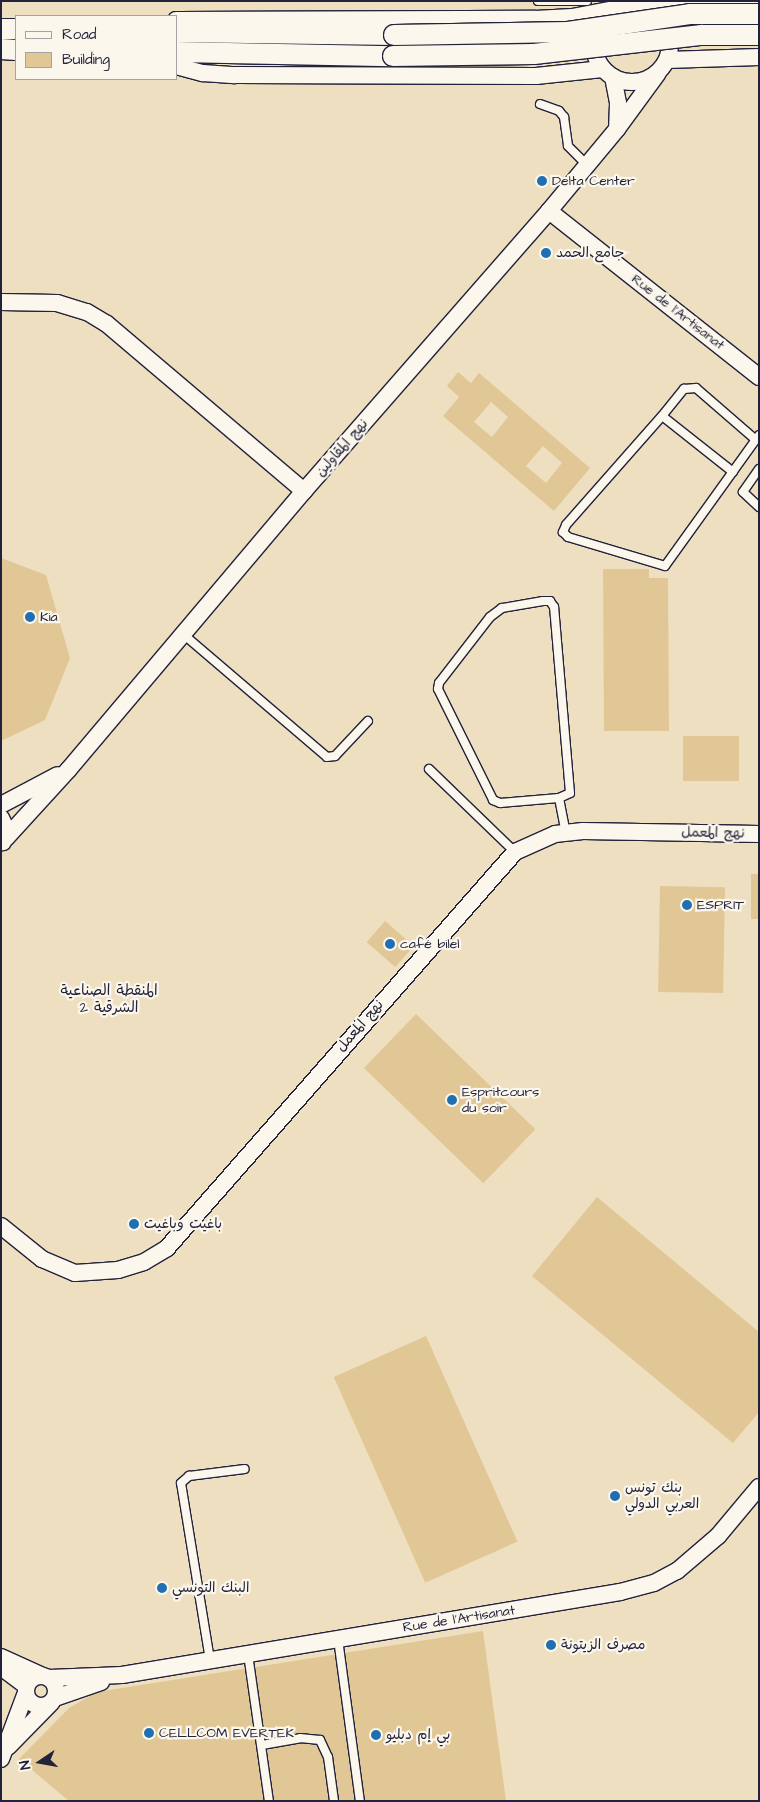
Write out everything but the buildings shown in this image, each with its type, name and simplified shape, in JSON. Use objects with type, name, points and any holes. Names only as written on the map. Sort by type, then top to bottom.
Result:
[{"type":"street","points":[[644,7],[695,2],[759,3]]},
{"type":"street","points":[[178,20],[535,19],[572,17],[635,5],[654,12],[668,28],[670,49],[668,60],[658,73],[636,82],[608,73],[536,76],[235,75],[203,73],[178,67]]},
{"type":"street","points":[[615,9],[599,25],[594,36],[597,59],[608,73],[618,103],[617,129]]},
{"type":"street","points":[[178,32],[394,35],[568,32],[690,14],[759,14]]},
{"type":"street","points":[[1,29],[15,30]]},
{"type":"street","points":[[178,52],[393,56],[534,54],[702,35],[759,35]]},
{"type":"street","points":[[1,49],[15,50]]},
{"type":"street","points":[[668,60],[759,57]]},
{"type":"street","name":"نهج المقاولين","points":[[3,841],[69,769],[304,491],[549,211],[617,129],[658,73]]},
{"type":"street","name":"Rue de l'Artisanat","points":[[549,211],[759,377]]},
{"type":"street","points":[[1,302],[56,303],[87,312],[107,324],[304,491]]},
{"type":"street","name":"نهج المقاولين","points":[[1,805],[69,769]]},
{"type":"street","points":[[1,818],[5,824],[3,841]]},
{"type":"street","name":"نهج المعمل","points":[[1,1226],[42,1259],[75,1273],[118,1270],[144,1262],[167,1248],[515,852],[536,840],[566,833],[759,834]]},
{"type":"street","name":"Rue de l'Artisanat","points":[[1,1657],[46,1676],[122,1675],[620,1592],[654,1583],[677,1571],[714,1540],[759,1487]]},
{"type":"street","points":[[1,1667],[26,1690],[31,1703],[39,1707],[53,1701]]},
{"type":"street","name":"Rue de l'Artisanat","points":[[53,1701],[122,1675]]},
{"type":"street","points":[[46,1676],[55,1686],[53,1701],[4,1753],[30,1680],[46,1676]]},
{"type":"lane","points":[[538,1],[587,1]]},
{"type":"lane","points":[[540,104],[559,112],[564,118],[568,146],[588,165]]},
{"type":"lane","points":[[696,388],[757,438],[665,566],[568,537],[563,532],[566,525],[662,416],[684,389],[696,388]]},
{"type":"lane","points":[[662,416],[733,472]]},
{"type":"lane","points":[[759,469],[743,492],[759,507]]},
{"type":"lane","points":[[543,601],[550,601],[554,607],[570,792],[559,798],[500,803],[493,800],[438,689],[439,683],[490,617],[502,608],[543,601]]},
{"type":"lane","points":[[182,634],[327,757],[334,756],[368,721]]},
{"type":"lane","points":[[429,769],[515,852]]},
{"type":"lane","points":[[559,798],[566,833]]},
{"type":"lane","points":[[210,1660],[181,1483],[188,1476],[245,1469]]},
{"type":"lane","points":[[338,1639],[360,1801]]},
{"type":"lane","points":[[248,1654],[269,1801]]},
{"type":"lane","points":[[262,1745],[300,1738],[320,1740],[327,1752],[334,1801]]},
{"type":"shaded area","points":[[1,1],[759,1],[759,1801],[1,1801]]},
{"type":"place","name":"Delta Center","points":[[542,181]]},
{"type":"place","name":"جامع الحمد","points":[[546,253]]},
{"type":"place","name":"Kia","points":[[30,617]]},
{"type":"place","name":"ESPRIT","points":[[687,905]]},
{"type":"place","name":"café bilel","points":[[390,944]]},
{"type":"place","name":"Espritcours du soir","points":[[452,1100]]},
{"type":"place","name":"باغيت وباغيت","points":[[134,1224]]},
{"type":"place","name":"بنك تونس العربي الدولي","points":[[615,1496]]},
{"type":"place","name":"البنك التونسي","points":[[162,1588]]},
{"type":"place","name":"مصرف الزيتونة","points":[[551,1645]]},
{"type":"place","name":"CELLCOM EVERTEK","points":[[149,1733]]},
{"type":"place","name":"بي إم دبليو","points":[[376,1735]]},
{"type":"district","name":"المنقطة الصناعية الشرقية 2","points":[[109,998]]}]
